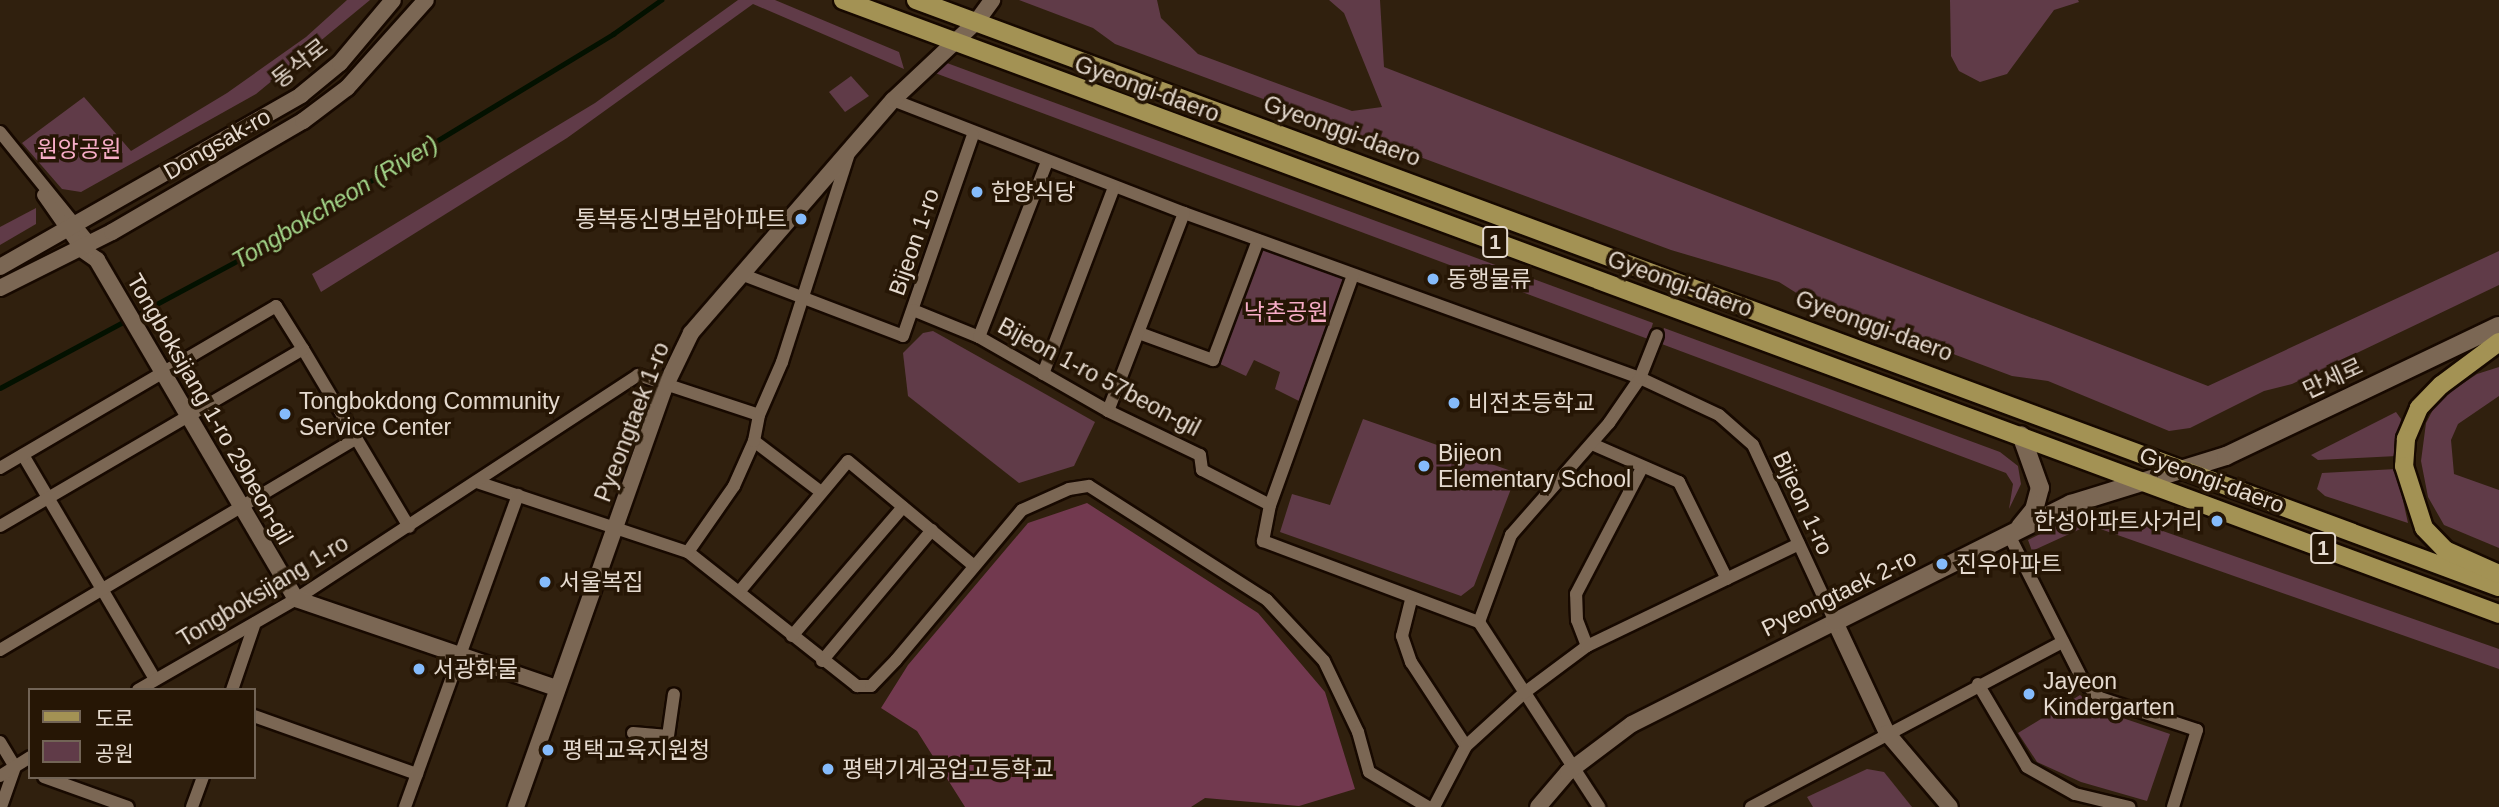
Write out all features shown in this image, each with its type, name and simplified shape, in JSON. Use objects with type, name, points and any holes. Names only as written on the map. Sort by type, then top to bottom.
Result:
[{"type":"main road","name":"Gyeongi-daero","points":[[843,0],[951,43],[2021,435],[2499,614]]},
{"type":"main road","name":"Gyeonggi-daero","points":[[916,0],[2499,587]]},
{"type":"main road","name":"만세로","points":[[2187,471],[2499,326]]},
{"type":"main road","points":[[2499,342],[2441,385],[2419,408],[2406,439],[2403,466],[2424,528],[2445,550],[2499,574]]},
{"type":"main road","points":[[2011,536],[2034,510],[2040,488],[2021,435]]},
{"type":"main road","name":"Pyeongtaek 2-ro","points":[[1835,622],[2071,504],[2187,471]]},
{"type":"street","name":"동삭로","points":[[0,267],[301,95],[340,63],[393,0]]},
{"type":"street","name":"Dongsak-ro","points":[[0,288],[90,252],[303,121],[347,88],[426,0]]},
{"type":"street","name":"Pyeongtaek 1-ro","points":[[516,807],[556,688],[667,383],[691,333],[893,100],[977,21],[992,0]]},
{"type":"street","points":[[893,100],[973,135]]},
{"type":"street","points":[[0,132],[90,252]]},
{"type":"street","name":"Bijeon 1-ro","points":[[803,299],[903,336],[973,135],[1640,378],[1718,415],[1753,444],[1835,622]]},
{"type":"street","points":[[0,144],[71,227]]},
{"type":"street","points":[[688,552],[734,486],[754,441],[759,415],[803,299],[850,149]]},
{"type":"street","points":[[979,337],[1047,162]]},
{"type":"street","points":[[1043,374],[1114,187]]},
{"type":"street","points":[[1108,411],[1184,213]]},
{"type":"street","points":[[1139,334],[1213,360],[1258,240]]},
{"type":"street","name":"Tongboksijang 1-ro 29beon-gil","points":[[90,252],[155,358],[240,510],[296,599]]},
{"type":"street","points":[[741,274],[803,299]]},
{"type":"street","points":[[1353,275],[1270,505],[1263,541],[1411,600],[1479,622],[1600,807]]},
{"type":"street","points":[[0,468],[276,306],[409,527]]},
{"type":"street","name":"Bijeon 1-ro 57beon-gil","points":[[913,310],[979,337],[1108,411],[1200,455],[1202,470],[1270,505]]},
{"type":"street","points":[[1479,622],[1511,535],[1592,444],[1640,378],[1657,335]]},
{"type":"street","points":[[0,526],[303,349]]},
{"type":"street","name":"Tongboksijang 1-ro","points":[[141,688],[296,599],[638,375],[759,415]]},
{"type":"street","points":[[0,650],[240,510],[355,439]]},
{"type":"street","points":[[754,441],[821,492]]},
{"type":"street","points":[[1592,444],[1679,482],[1727,579]]},
{"type":"street","points":[[23,455],[155,679]]},
{"type":"street","points":[[739,592],[848,461],[974,566]]},
{"type":"street","points":[[1587,646],[1577,620],[1576,594],[1642,468]]},
{"type":"street","points":[[477,482],[617,526],[688,552],[857,686],[872,686],[1022,510],[1069,489],[1089,486],[1267,600],[1324,661],[1358,732],[1369,772],[1428,807]]},
{"type":"street","points":[[405,807],[457,657],[518,495]]},
{"type":"street","points":[[792,636],[903,507]]},
{"type":"street","points":[[822,660],[932,530]]},
{"type":"street","points":[[2011,536],[2083,681],[2100,698],[2197,730],[2173,807]]},
{"type":"street","points":[[1434,807],[1466,746],[1524,693],[1587,646],[1799,544]]},
{"type":"street","points":[[296,599],[457,657],[556,688]]},
{"type":"street","points":[[1411,600],[1402,636],[1411,662],[1466,746]]},
{"type":"street","points":[[1835,622],[1887,733],[1950,807]]},
{"type":"street","name":"Pyeongtaek 2-ro","points":[[1538,807],[1573,769],[1632,724],[1835,622]]},
{"type":"street","points":[[233,688],[255,623]]},
{"type":"street","points":[[1751,807],[1978,684],[2063,642]]},
{"type":"street","points":[[1978,684],[2027,767],[2075,794],[2129,807]]},
{"type":"street","points":[[633,733],[668,736],[674,694]]},
{"type":"street","points":[[256,717],[417,774]]},
{"type":"street","points":[[0,742],[15,767],[28,771]]},
{"type":"street","points":[[0,776],[28,758]]},
{"type":"street","points":[[1,807],[15,767]]},
{"type":"street","points":[[50,779],[128,807]]},
{"type":"street","points":[[192,807],[201,779]]},
{"type":"green space","name":"원앙공원","points":[[347,0],[370,0],[256,94],[81,192],[62,189],[22,143],[84,97],[131,151],[227,93],[306,37]]},
{"type":"green space","points":[[738,0],[775,0],[899,52],[904,69],[753,4],[567,138],[321,292],[312,274],[595,103]]},
{"type":"green space","points":[[1019,0],[1157,0],[1161,18],[1198,54],[1352,111],[1382,107],[1344,13],[1329,0],[1380,0],[1384,67],[2208,386],[2499,251],[2499,285],[2292,384],[2264,391],[2190,428],[2169,431],[2048,381],[2012,376],[1806,299],[1779,282],[1671,250],[1115,44],[1093,28]]},
{"type":"green space","points":[[1950,0],[2079,2],[2054,10],[2007,74],[1980,82],[1959,71],[1951,56]]},
{"type":"green space","points":[[947,63],[1653,323],[1648,339],[935,73]]},
{"type":"green space","points":[[851,76],[869,96],[845,112],[829,92]]},
{"type":"green space","points":[[36,208],[36,224],[0,245],[0,227]]},
{"type":"green space","name":"낙촌공원","points":[[1268,248],[1344,277],[1347,283],[1301,402],[1275,389],[1280,372],[1254,360],[1246,376],[1218,363],[1258,253]]},
{"type":"green space","points":[[1664,328],[2000,452],[2018,466],[2021,484],[2009,509],[2013,484],[2006,473],[1659,343]]},
{"type":"green space","points":[[933,331],[1095,422],[1074,466],[1019,483],[908,396],[903,353],[923,333]]},
{"type":"green space","points":[[2499,367],[2499,396],[2458,424],[2451,440],[2454,474],[2499,490],[2499,548],[2444,525],[2428,497],[2421,461],[2426,423],[2438,400],[2477,374]]},
{"type":"green space","points":[[2396,412],[2401,419],[2397,456],[2318,460],[2311,455]]},
{"type":"green space","points":[[1363,419],[1517,473],[1474,586],[1461,596],[1280,532],[1292,494],[1330,505]]},
{"type":"green space","points":[[2396,469],[2408,523],[2325,496],[2317,489],[2322,473]]},
{"type":"green space","points":[[2103,510],[2499,649],[2499,669],[2089,525],[2032,551],[2028,540],[2087,511]]},
{"type":"green space","points":[[2080,695],[2096,709],[2170,734],[2147,801],[2081,782],[2037,762],[2018,733]]},
{"type":"green space","points":[[1867,769],[1884,772],[1912,807],[1813,807],[1807,797]]},
{"type":"shaded area","points":[[1087,503],[1258,613],[1325,692],[1355,789],[1299,806],[1205,798],[1191,807],[965,807],[917,731],[881,708],[908,665],[1028,523]]},
{"type":"waterway","name":"Tongbokcheon (River)","points":[[0,388],[255,251],[613,34],[661,0]]},
{"type":"place","name":"한양식당","points":[[977,192]]},
{"type":"place","name":"통복동신명보람아파트","points":[[801,219]]},
{"type":"place","name":"동행물류","points":[[1433,279]]},
{"type":"place","name":"비전초등학교","points":[[1454,403]]},
{"type":"place","name":"Tongbokdong Community Service Center","points":[[285,414]]},
{"type":"place","name":"Bijeon Elementary School","points":[[1424,466]]},
{"type":"place","name":"한성아파트사거리","points":[[2217,521]]},
{"type":"place","name":"진우아파트","points":[[1942,564]]},
{"type":"place","name":"서울복집","points":[[545,582]]},
{"type":"place","name":"서광화물","points":[[419,669]]},
{"type":"place","name":"Jayeon Kindergarten","points":[[2029,694]]},
{"type":"place","name":"평택교육지원청","points":[[548,750]]},
{"type":"place","name":"평택기계공업고등학교","points":[[828,769]]}]
